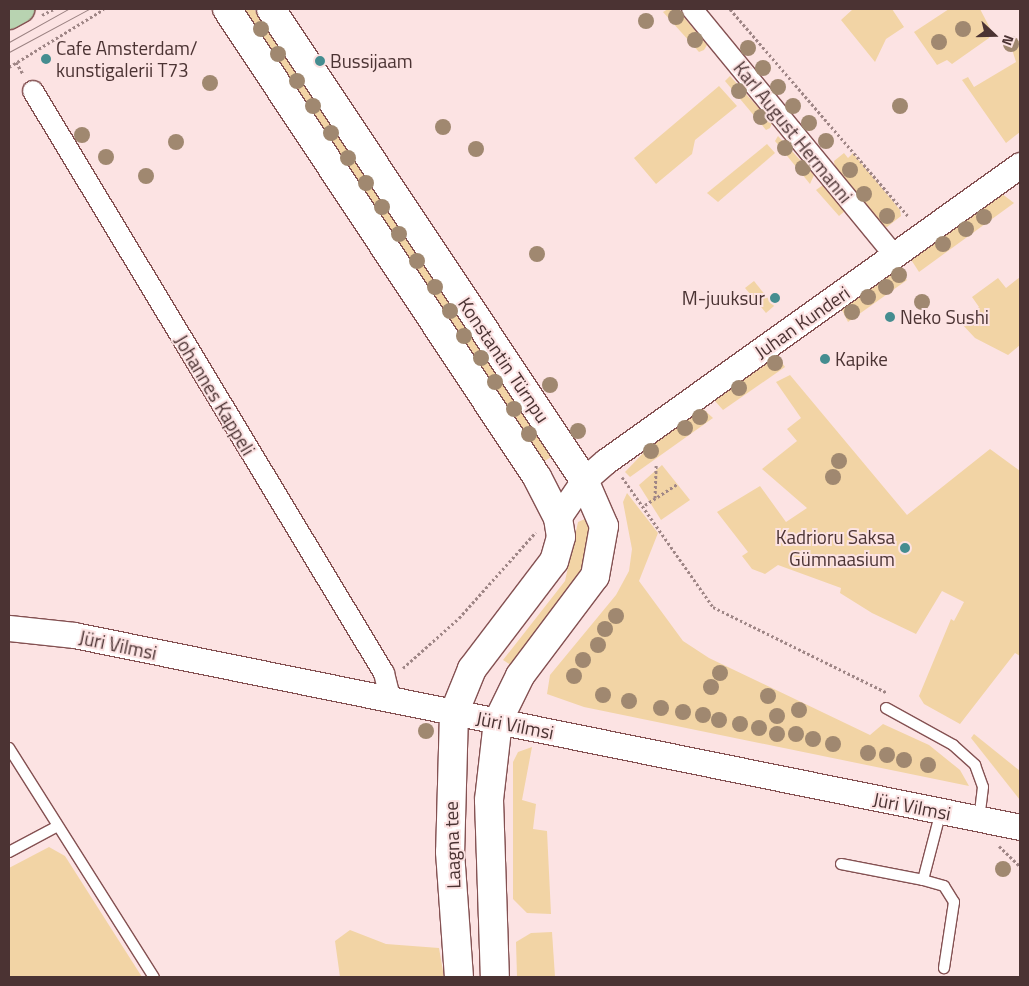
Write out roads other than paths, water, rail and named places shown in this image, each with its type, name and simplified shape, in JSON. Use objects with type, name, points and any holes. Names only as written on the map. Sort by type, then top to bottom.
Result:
[{"type":"main road","points":[[9,15],[20,9]]},
{"type":"main road","name":"Konstantin Türnpu","points":[[228,9],[537,477],[551,522],[561,537],[554,561],[472,669],[454,713]]},
{"type":"main road","name":"Konstantin Türnpu","points":[[271,9],[584,480],[604,526],[595,576],[520,676],[498,721]]},
{"type":"main road","name":"Laagna tee","points":[[454,713],[450,852],[459,977]]},
{"type":"main road","name":"Laagna tee","points":[[495,977],[489,800],[498,721]]},
{"type":"street","name":"Karl August Hermanni","points":[[692,9],[895,256]]},
{"type":"street","name":"Johannes Kappeli","points":[[33,91],[384,673],[391,701]]},
{"type":"street","name":"Juhan Kunderi","points":[[551,522],[584,480],[606,461],[1020,165]]},
{"type":"street","name":"Jüri Vilmsi","points":[[9,628],[74,635],[391,701],[941,811],[979,819],[1017,831]]},
{"type":"lane","points":[[886,708],[953,745],[975,766],[983,787],[979,819]]},
{"type":"lane","points":[[9,748],[154,977]]},
{"type":"lane","points":[[923,880],[941,811]]},
{"type":"lane","points":[[9,852],[58,826]]},
{"type":"lane","points":[[841,864],[944,886],[954,902],[944,968]]},
{"type":"tram line","points":[[9,42],[68,9]]},
{"type":"tram line","points":[[9,52],[89,9]]},
{"type":"place","name":"Cafe Amsterdam/ kunstigalerii T73","points":[[46,59]]},
{"type":"place","name":"Bussijaam","points":[[320,61]]},
{"type":"place","name":"M-juuksur","points":[[775,298]]},
{"type":"place","name":"Neko Sushi","points":[[890,317]]},
{"type":"place","name":"Kapike","points":[[825,359]]},
{"type":"place","name":"Kadrioru Saksa Gümnaasium","points":[[905,548]]}]
